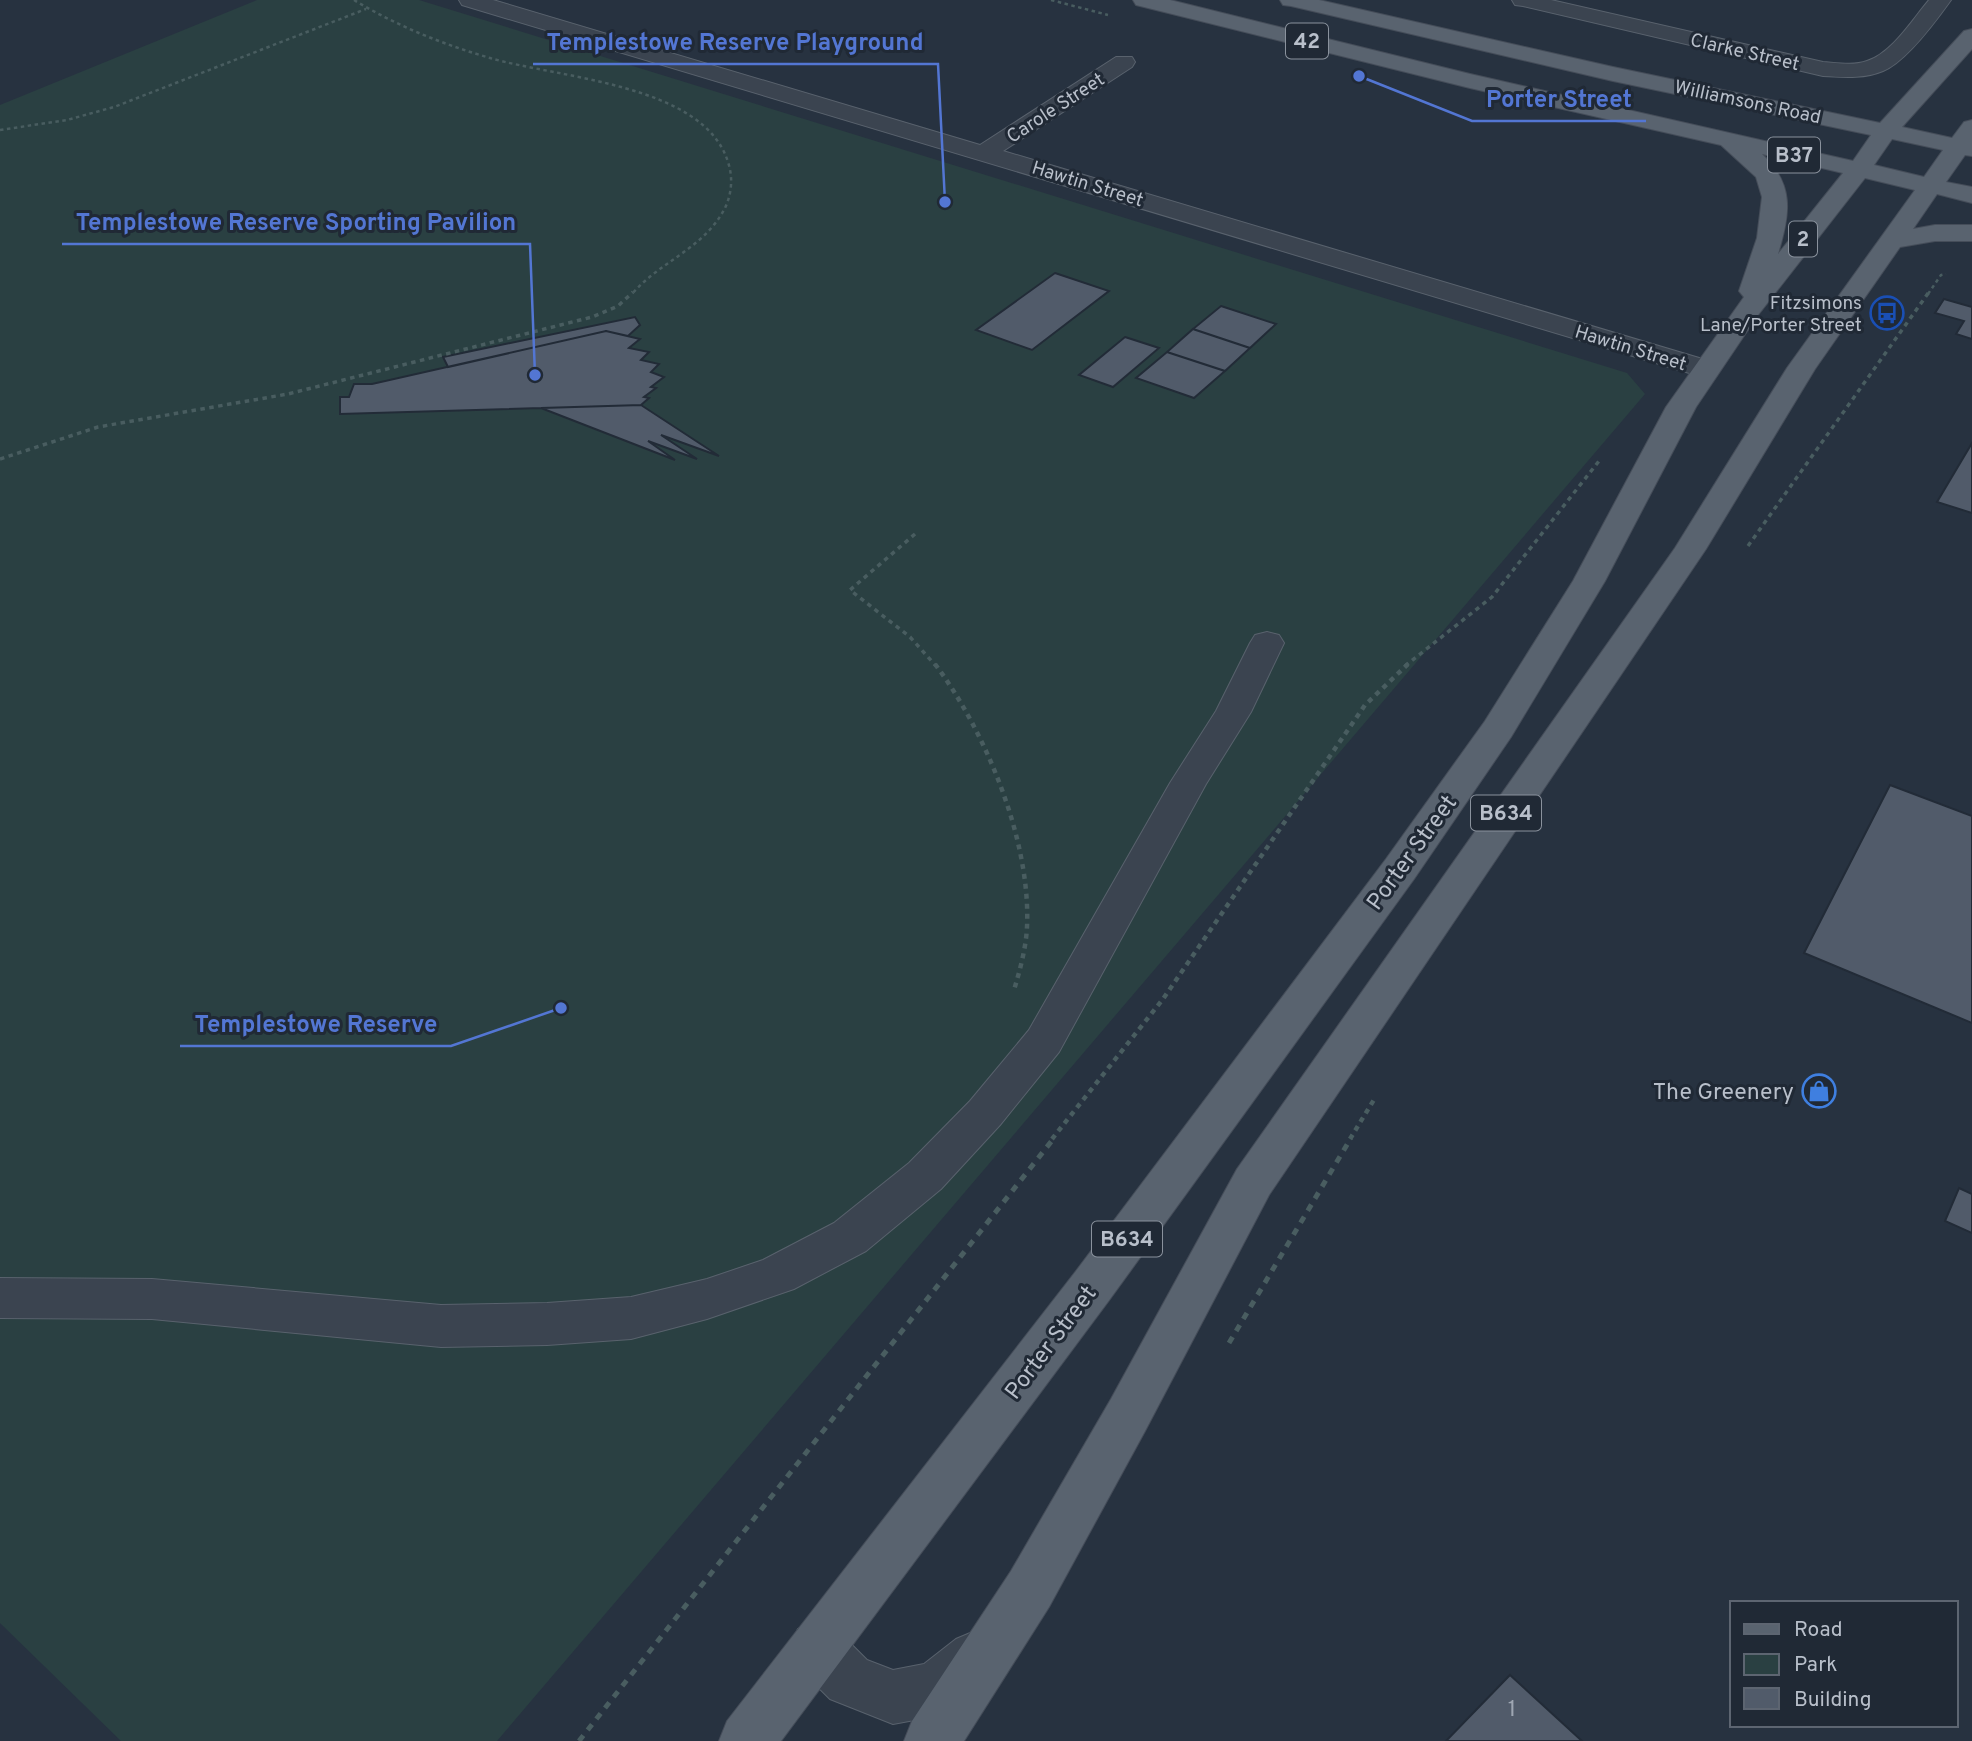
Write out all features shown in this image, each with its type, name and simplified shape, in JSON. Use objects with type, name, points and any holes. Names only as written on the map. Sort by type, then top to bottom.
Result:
[{"type":"main road","name":"Williamsons Road","points":[[1144,0],[1470,81],[1728,140]]},
{"type":"main road","name":"Williamsons Road","points":[[1291,0],[1613,74],[1886,130],[1968,141]]},
{"type":"main road","name":"Porter Street","points":[[747,1741],[1102,1273],[1400,869],[1506,719],[1589,581],[1681,407],[1748,310],[1859,169],[1886,130],[1917,93],[1972,36]]},
{"type":"main road","name":"B37","points":[[1728,140],[1972,195]]},
{"type":"main road","points":[[1728,140],[1758,165],[1771,183],[1776,213],[1748,310]]},
{"type":"main road","name":"42","points":[[1894,240],[1931,186],[1968,141]]},
{"type":"main road","points":[[1894,240],[1936,233],[1972,233]]},
{"type":"main road","name":"B634","points":[[932,1741],[1030,1589],[1128,1415],[1252,1182],[1402,961],[1690,549],[1801,368],[1894,240]]},
{"type":"street","name":"Hawtin Street","points":[[470,0],[1706,369]]},
{"type":"street","name":"Clarke Street","points":[[1523,0],[1823,69],[1845,71],[1880,65],[1940,0]]},
{"type":"street","name":"Carole Street","points":[[985,152],[1124,62]]},
{"type":"street","points":[[0,1298],[152,1298],[441,1326],[547,1324],[631,1318],[707,1299],[779,1275],[849,1237],[925,1177],[985,1113],[1044,1041],[1188,783],[1233,712],[1267,643]]},
{"type":"street","points":[[817,1648],[849,1680],[893,1697],[936,1689],[994,1644]]},
{"type":"path","points":[[0,459],[110,424],[288,394],[592,317],[621,304],[642,283],[700,242],[721,216],[728,202],[732,183],[730,164],[724,146],[713,130],[688,111],[650,98],[513,65],[475,53],[367,8],[354,0]]},
{"type":"path","points":[[0,130],[90,115],[367,8]]},
{"type":"path","points":[[1742,553],[1941,275],[1951,274]]},
{"type":"path","points":[[579,1741],[1163,999],[1365,705],[1394,675],[1492,597],[1601,458]]},
{"type":"path","points":[[915,534],[850,590],[891,621],[926,653],[950,683],[981,738],[1006,811],[1026,898],[1027,926],[1023,958],[1009,1000]]},
{"type":"path","points":[[1226,1349],[1382,1088]]},
{"type":"green space","points":[[257,0],[419,0],[1627,373],[1645,394],[497,1741],[121,1741],[0,1623],[0,105]]},
{"type":"building","points":[[1055,273],[1109,291],[1032,350],[976,330]]},
{"type":"building","points":[[1944,299],[1972,307],[1972,339],[1956,334],[1964,321],[1935,313]]},
{"type":"building","points":[[1221,306],[1276,324],[1250,348],[1193,329]]},
{"type":"building","points":[[635,317],[640,325],[628,336],[606,331],[448,367],[443,357]]},
{"type":"building","points":[[1193,329],[1250,348],[1225,371],[1167,352]]},
{"type":"building","points":[[606,331],[640,339],[629,348],[649,352],[641,360],[659,364],[651,372],[664,377],[651,387],[656,388],[644,397],[649,398],[641,405],[340,414],[340,397],[349,397],[354,384],[372,384]]},
{"type":"building","points":[[1125,337],[1159,348],[1113,387],[1079,375]]},
{"type":"building","points":[[1167,352],[1225,371],[1194,398],[1136,378]]},
{"type":"building","points":[[641,405],[719,456],[661,435],[697,459],[648,441],[675,460],[541,408]]},
{"type":"building","points":[[1972,443],[1972,513],[1937,502]]},
{"type":"building","points":[[1890,785],[1972,816],[1972,1023],[1804,953]]},
{"type":"building","points":[[1959,1188],[1972,1194],[1972,1233],[1945,1221]]},
{"type":"building","points":[[1510,1675],[1582,1741],[1446,1741]]},
{"type":"place","name":"Porter Street","points":[[1359,76]]},
{"type":"place","name":"Templestowe Reserve Playground","points":[[945,202]]},
{"type":"place","name":"Fitzsimons Lane/Porter Street","points":[[1887,313]]},
{"type":"place","name":"Templestowe Reserve Sporting Pavilion","points":[[535,375]]},
{"type":"place","name":"Templestowe Reserve","points":[[561,1008]]},
{"type":"place","name":"The Greenery","points":[[1819,1091]]}]
